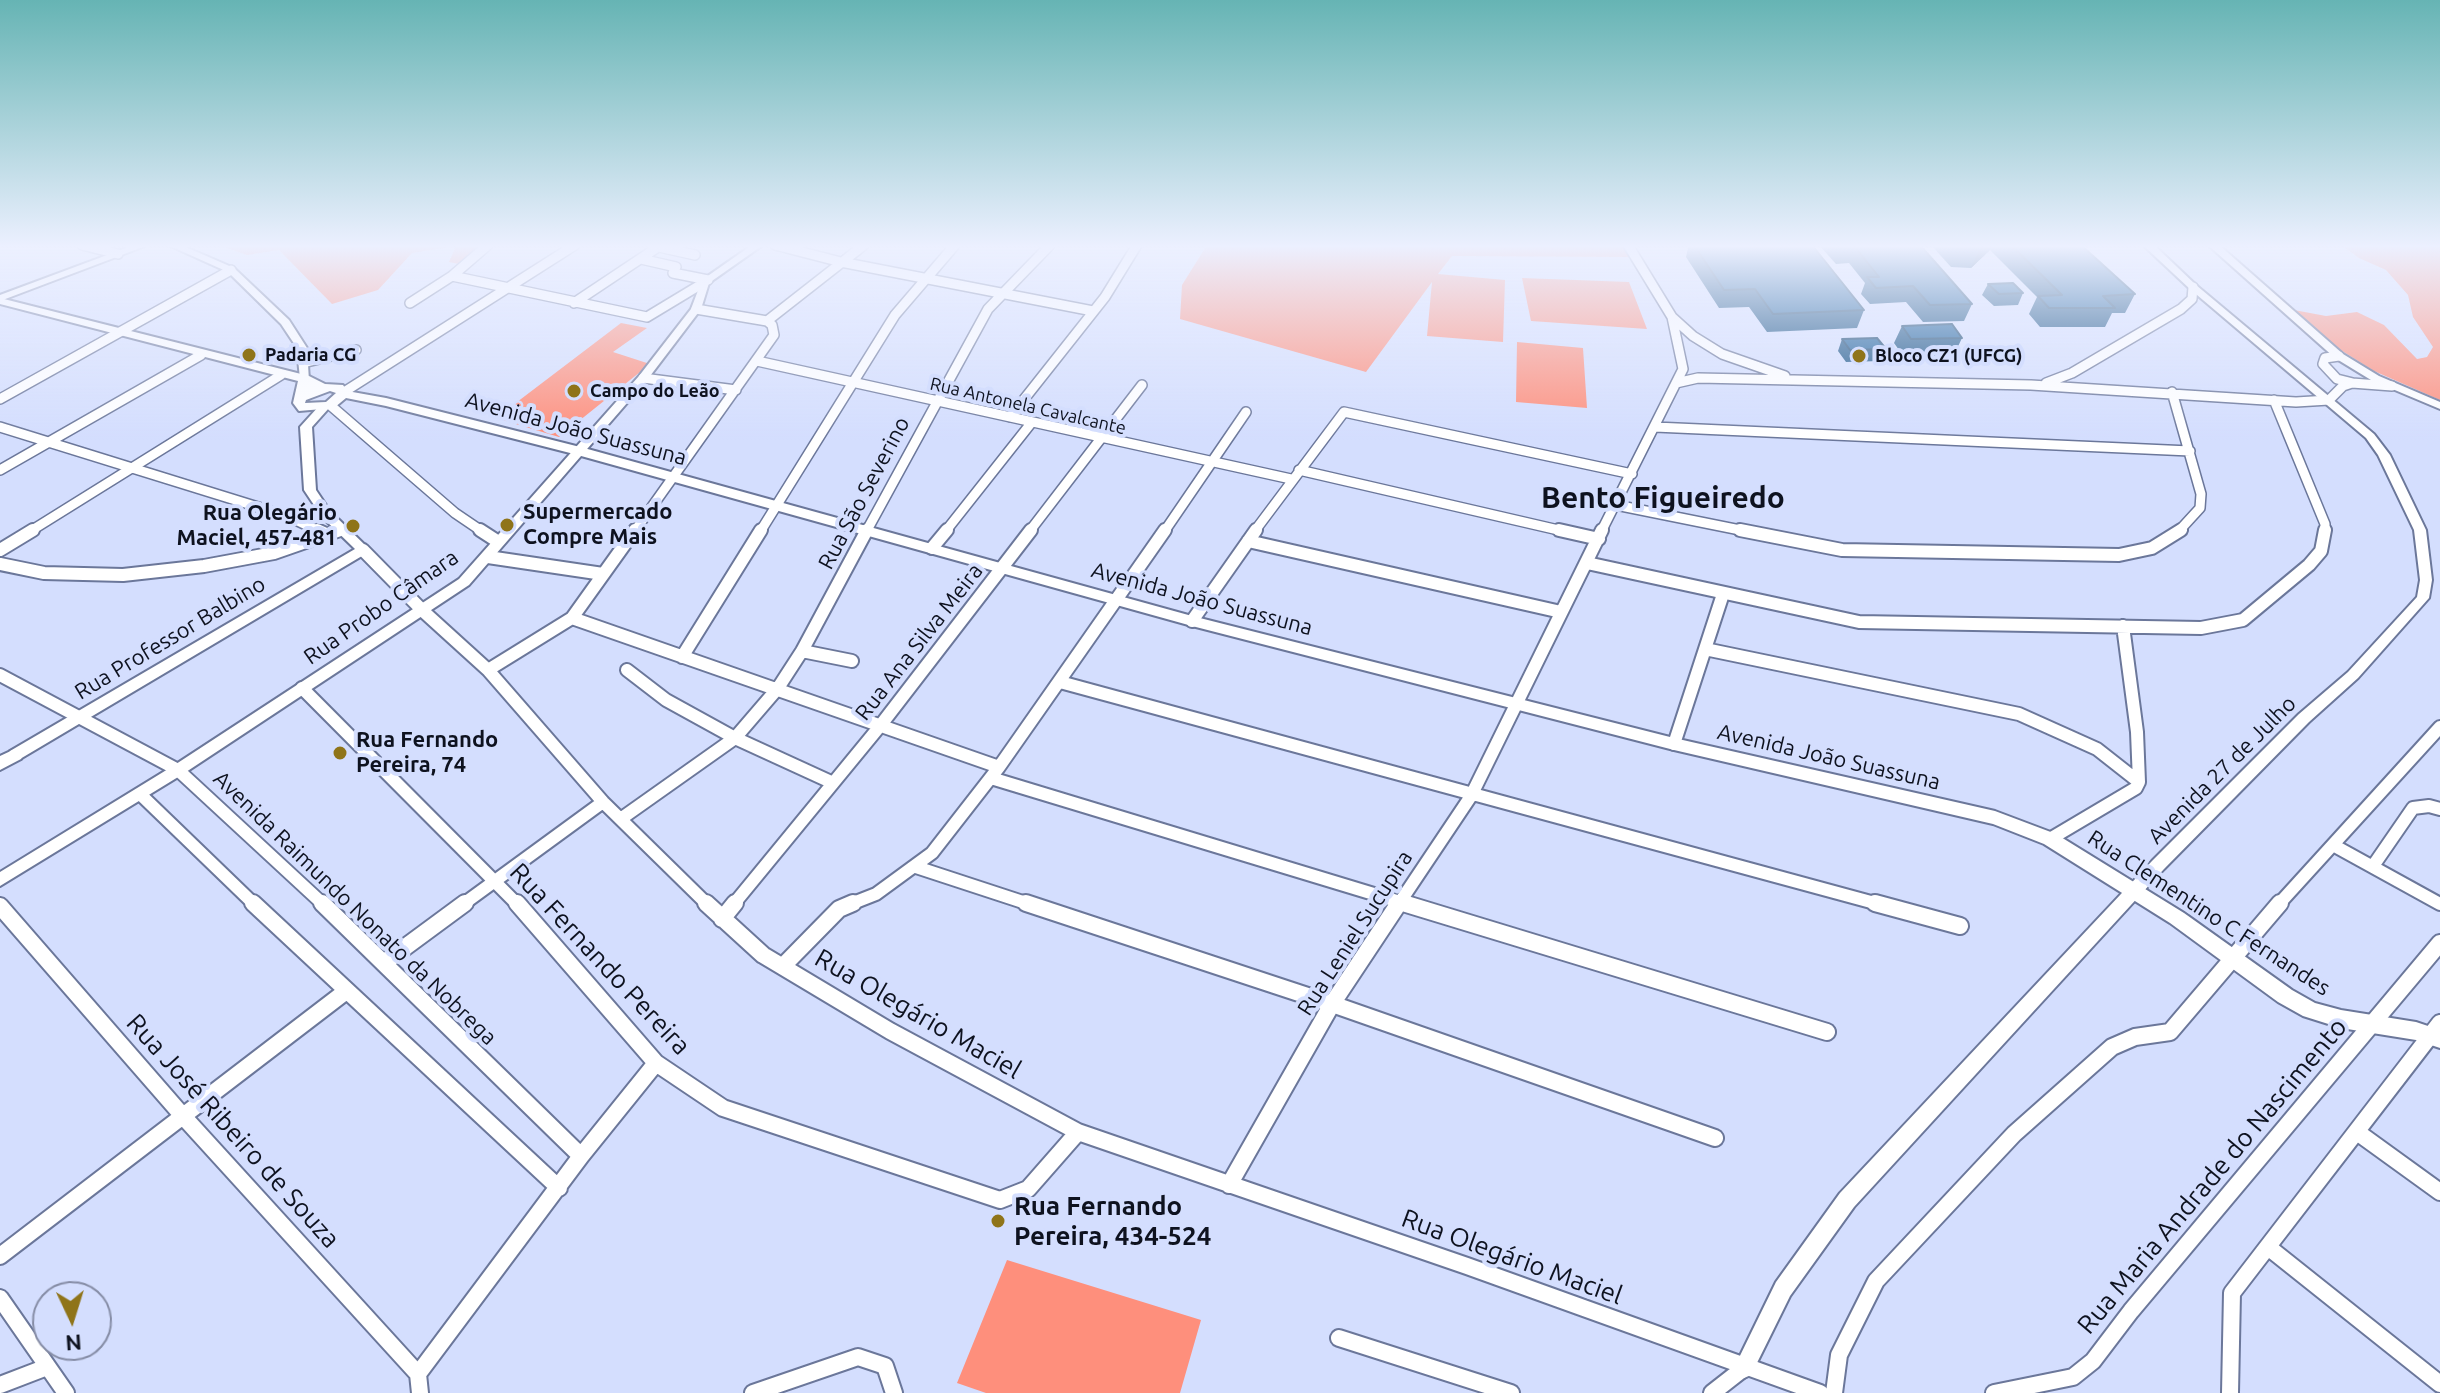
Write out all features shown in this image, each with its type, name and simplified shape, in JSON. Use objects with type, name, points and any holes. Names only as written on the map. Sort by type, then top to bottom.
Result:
[{"type":"main road","points":[[40,310],[201,355],[305,379],[323,388]]},
{"type":"main road","points":[[305,379],[303,397],[299,403],[303,408],[327,407],[344,393]]},
{"type":"main road","points":[[303,397],[323,388]]},
{"type":"main road","name":"Avenida João Suassuna","points":[[323,388],[339,388],[344,393],[579,451],[1192,621],[1674,744],[1995,818],[2050,839]]},
{"type":"main road","name":"Rua Clementino C Fernandes","points":[[2050,839],[2310,1010],[2433,1033]]},
{"type":"street","points":[[0,399],[159,310]]},
{"type":"street","points":[[271,310],[296,335],[302,348],[305,379]]},
{"type":"street","points":[[344,393],[473,310]]},
{"type":"street","points":[[608,310],[641,317],[662,310]]},
{"type":"street","name":"Rua Probo Câmara","points":[[0,880],[178,770],[464,582],[643,378],[695,310]]},
{"type":"street","points":[[488,670],[572,618],[774,335],[772,325],[767,321],[702,310]]},
{"type":"street","points":[[767,321],[781,310]]},
{"type":"street","points":[[682,657],[899,310]]},
{"type":"street","name":"Rua São Severino","points":[[622,818],[735,738],[778,688],[802,651],[987,310]]},
{"type":"street","points":[[1010,417],[1093,311],[1088,310]]},
{"type":"street","points":[[1668,310],[1693,336],[1722,354],[1797,380]]},
{"type":"street","points":[[2031,385],[2072,373],[2179,310]]},
{"type":"street","name":"Avenida 27 de Julho","points":[[1744,1368],[1783,1289],[1847,1200],[2134,892],[2304,718],[2353,675],[2423,598],[2426,580],[2420,530],[2384,455],[2370,436],[2221,310]]},
{"type":"street","points":[[2287,310],[2339,356],[2392,386],[2440,406]]},
{"type":"street","points":[[1672,317],[1683,369],[1698,378]]},
{"type":"street","points":[[1676,337],[1693,336]]},
{"type":"street","points":[[303,363],[356,350]]},
{"type":"street","points":[[0,470],[201,355]]},
{"type":"street","points":[[2339,356],[2325,358],[2323,364],[2337,379],[2392,386]]},
{"type":"street","name":"Rua Antonela Cavalcante","points":[[757,361],[1212,464],[1295,474],[1599,539]]},
{"type":"street","points":[[1753,380],[1755,367]]},
{"type":"street","points":[[1676,383],[1698,378],[2031,385],[2274,400],[2329,400],[2343,386],[2360,379],[2359,368]]},
{"type":"street","name":"Rua Leniel Sucupira","points":[[1229,1185],[1332,1004],[1471,796],[1514,703],[1683,369]]},
{"type":"street","points":[[0,550],[281,375]]},
{"type":"street","points":[[643,378],[736,390]]},
{"type":"street","name":"Rua Ana Silva Meira","points":[[722,919],[831,782],[880,726],[1142,385]]},
{"type":"street","points":[[1616,505],[1842,550],[2119,555],[2152,548],[2182,529],[2200,508],[2201,494],[2172,392]]},
{"type":"street","points":[[1587,563],[1859,622],[2201,628],[2243,620],[2309,565],[2321,551],[2325,524],[2274,400]]},
{"type":"street","points":[[327,407],[444,504],[497,541]]},
{"type":"street","name":"Rua Olegário Maciel","points":[[327,407],[306,427],[310,490],[326,514],[423,611],[488,670],[603,802],[763,955],[890,1031],[1078,1132],[1467,1266],[1820,1393]]},
{"type":"street","points":[[783,966],[839,909],[864,901],[932,853],[1060,682],[1246,412]]},
{"type":"street","points":[[1192,621],[1295,474],[1344,412],[1632,474]]},
{"type":"street","points":[[932,548],[1032,422]]},
{"type":"street","points":[[0,427],[287,516],[328,535]]},
{"type":"street","points":[[1655,427],[2190,451]]},
{"type":"street","points":[[0,564],[44,573],[123,575],[204,566],[274,553],[342,529]]},
{"type":"street","points":[[1248,541],[1561,612]]},
{"type":"street","name":"Rua Professor Balbino","points":[[5,756],[81,717],[363,550]]},
{"type":"street","points":[[488,557],[603,574]]},
{"type":"street","points":[[1674,744],[1723,594]]},
{"type":"street","points":[[572,618],[778,688],[995,772],[1400,903],[1827,1032]]},
{"type":"street","points":[[2050,839],[2136,788],[2139,782],[2137,732],[2123,626]]},
{"type":"street","points":[[1705,649],[2019,714],[2097,749],[2139,782]]},
{"type":"street","points":[[802,651],[852,661]]},
{"type":"street","points":[[627,670],[666,700],[735,738],[831,782]]},
{"type":"street","name":"Avenida Raimundo Nonato da Nobrega","points":[[0,675],[178,770],[385,962],[581,1156]]},
{"type":"street","points":[[1060,682],[1471,796],[1960,926]]},
{"type":"street","name":"Rua Fernando Pereira","points":[[302,688],[498,882],[656,1063],[723,1108],[1000,1200],[1028,1189],[1078,1132]]},
{"type":"street","points":[[1834,1393],[1839,1355],[1866,1296],[1885,1270],[1972,1176],[2066,1086],[2123,1040],[2170,1032],[2204,996],[2232,957],[2440,727]]},
{"type":"street","points":[[140,794],[345,992],[559,1188]]},
{"type":"street","points":[[385,962],[603,802]]},
{"type":"street","points":[[2373,866],[2413,808],[2429,806],[2440,809]]},
{"type":"street","points":[[2333,845],[2440,904]]},
{"type":"street","points":[[916,867],[1332,1004],[1715,1138]]},
{"type":"street","name":"Rua José Ribeiro de Souza","points":[[0,906],[182,1115],[418,1374]]},
{"type":"street","name":"Rua Maria Andrade do Nascimento","points":[[1994,1393],[2055,1382],[2083,1371],[2382,1025],[2440,943]]},
{"type":"street","points":[[0,1256],[345,992]]},
{"type":"street","points":[[2230,1393],[2232,1293],[2433,1033]]},
{"type":"street","points":[[420,1393],[418,1374],[581,1156],[656,1063]]},
{"type":"street","points":[[2357,1132],[2440,1192]]},
{"type":"street","points":[[2268,1247],[2440,1384]]},
{"type":"street","points":[[0,1298],[66,1393]]},
{"type":"street","points":[[1339,1338],[1511,1393]]},
{"type":"street","points":[[753,1393],[858,1357],[885,1366],[894,1392]]},
{"type":"street","points":[[0,1385],[47,1367]]},
{"type":"street","points":[[1712,1393],[1744,1368]]},
{"type":"shaded area","points":[[1181,310],[1411,310],[1366,372],[1180,319]]},
{"type":"shaded area","points":[[1429,310],[1504,310],[1503,342],[1427,336]]},
{"type":"shaded area","points":[[1529,310],[1640,310],[1647,329],[1531,321]]},
{"type":"shaded area","points":[[2294,310],[2326,316],[2357,312],[2384,325],[2417,359],[2427,357],[2433,347],[2411,310],[2440,310],[2440,400],[2374,371],[2339,349]]},
{"type":"shaded area","name":"Campo do Leão","points":[[621,323],[647,328],[613,352],[650,364],[559,437],[496,418]]},
{"type":"shaded area","points":[[1517,342],[1583,348],[1587,408],[1516,402]]},
{"type":"shaded area","points":[[1007,1260],[1201,1320],[1180,1393],[986,1393],[957,1383]]},
{"type":"building","points":[[1770,310],[1864,310],[1773,314]]},
{"type":"building","points":[[1952,324],[1962,338],[1911,339],[1902,326]]},
{"type":"building","points":[[1877,338],[1886,349],[1850,350],[1842,339]]},
{"type":"place","name":"Padaria CG","points":[[249,355]]},
{"type":"place","name":"Bloco CZ1 (UFCG)","points":[[1859,356]]},
{"type":"place","name":"Campo do Leão","points":[[574,391]]},
{"type":"place","name":"Supermercado Compre Mais","points":[[507,525]]},
{"type":"place","name":"Rua Olegário Maciel, 457-481","points":[[353,526]]},
{"type":"place","name":"Rua Fernando Pereira, 74","points":[[340,753]]},
{"type":"place","name":"Rua Fernando Pereira, 434-524","points":[[998,1221]]},
{"type":"district","name":"Bento Figueiredo","points":[[1663,498]]}]
